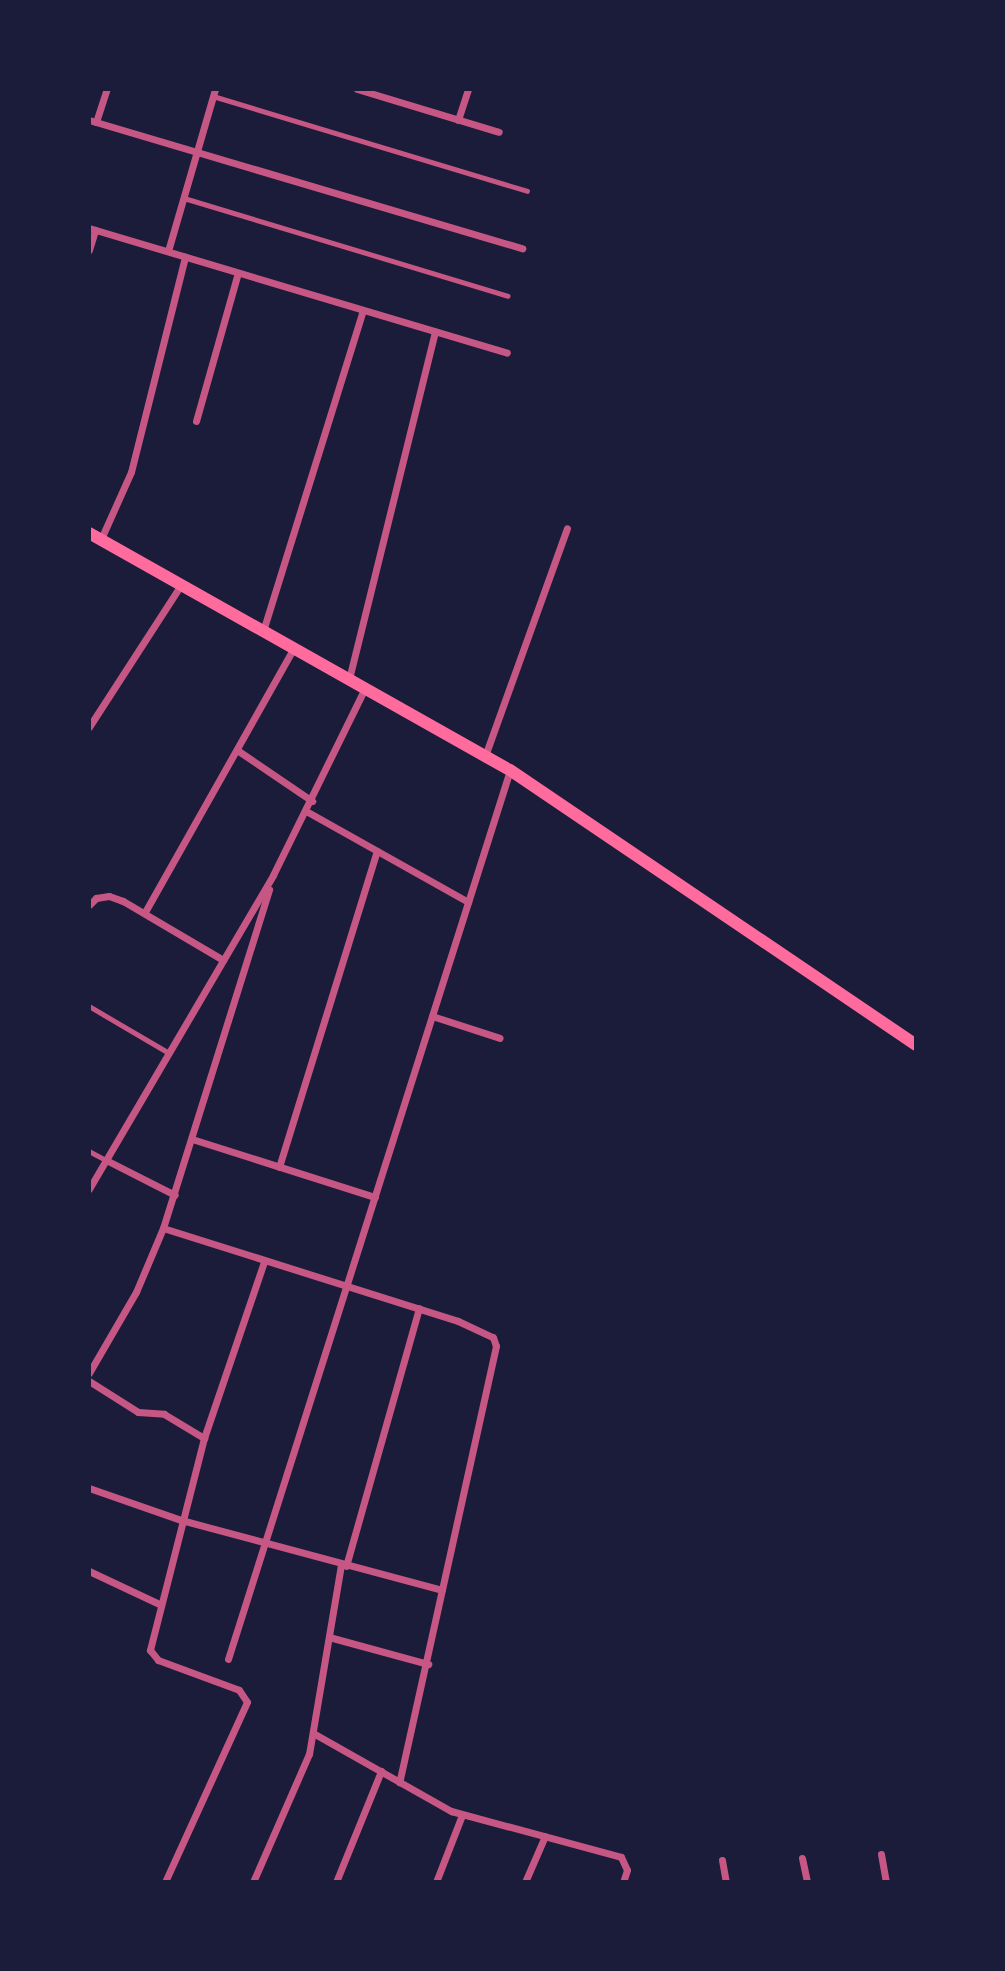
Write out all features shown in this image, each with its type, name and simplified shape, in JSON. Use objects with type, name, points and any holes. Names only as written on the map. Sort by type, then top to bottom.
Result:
[{"type":"main road","points":[[95,536],[510,770],[916,1045]]},
{"type":"street","points":[[107,89],[93,121],[522,248]]},
{"type":"street","points":[[357,89],[499,132]]},
{"type":"street","points":[[458,120],[468,89]]},
{"type":"street","points":[[168,251],[214,93]]},
{"type":"street","points":[[89,250],[92,229],[508,353]]},
{"type":"street","points":[[95,536],[131,472],[185,257]]},
{"type":"street","points":[[196,421],[238,273]]},
{"type":"street","points":[[263,631],[363,310]]},
{"type":"street","points":[[349,679],[435,331]]},
{"type":"street","points":[[485,756],[567,528]]},
{"type":"street","points":[[89,727],[181,585]]},
{"type":"street","points":[[145,912],[294,648]]},
{"type":"street","points":[[89,1189],[273,875],[312,801],[365,688]]},
{"type":"street","points":[[237,750],[312,801]]},
{"type":"street","points":[[229,1659],[510,770]]},
{"type":"street","points":[[306,811],[468,902]]},
{"type":"street","points":[[279,1167],[377,851]]},
{"type":"street","points":[[89,1373],[136,1292],[163,1228],[273,875]]},
{"type":"street","points":[[89,905],[96,898],[109,896],[145,912],[223,960]]},
{"type":"street","points":[[432,1016],[500,1038]]},
{"type":"street","points":[[192,1139],[375,1197]]},
{"type":"street","points":[[106,1160],[175,1195]]},
{"type":"street","points":[[163,1228],[264,1262],[419,1308],[484,1332],[496,1346],[428,1664],[399,1782]]},
{"type":"street","points":[[165,1882],[247,1702],[239,1690],[154,1656],[149,1643],[204,1438],[264,1262]]},
{"type":"street","points":[[253,1882],[309,1754],[343,1565],[419,1308]]},
{"type":"street","points":[[89,1381],[138,1412],[164,1415],[204,1438]]},
{"type":"street","points":[[89,1488],[265,1545],[442,1590]]},
{"type":"street","points":[[89,1571],[159,1604]]},
{"type":"street","points":[[329,1637],[428,1664]]},
{"type":"street","points":[[313,1733],[462,1815],[621,1857],[626,1870],[623,1882]]},
{"type":"street","points":[[336,1882],[381,1771]]},
{"type":"street","points":[[436,1882],[462,1815]]},
{"type":"street","points":[[525,1882],[545,1836]]},
{"type":"street","points":[[881,1854],[886,1882]]},
{"type":"street","points":[[803,1858],[807,1882]]},
{"type":"street","points":[[722,1860],[726,1882]]},
{"type":"lane","points":[[214,93],[527,191]]},
{"type":"lane","points":[[184,198],[508,296]]},
{"type":"lane","points":[[89,1006],[169,1054]]},
{"type":"lane","points":[[89,1151],[106,1160]]}]
